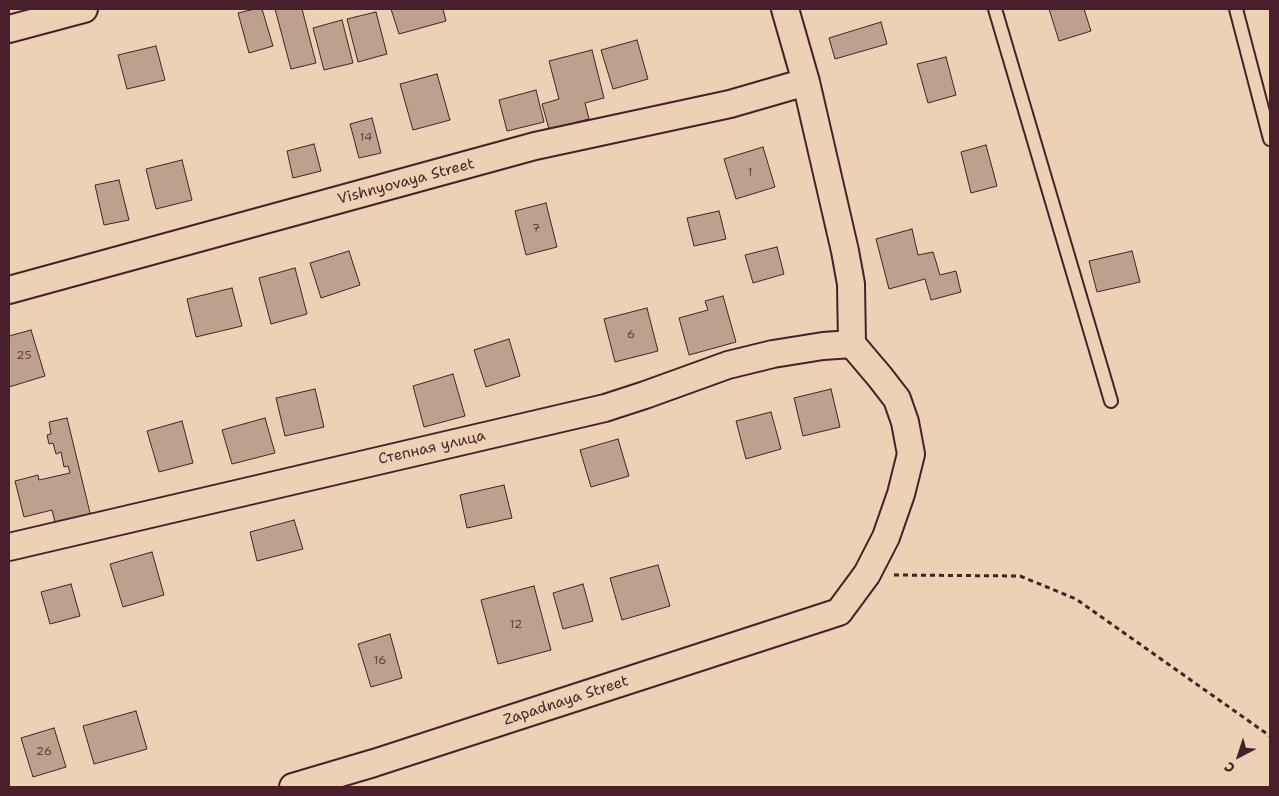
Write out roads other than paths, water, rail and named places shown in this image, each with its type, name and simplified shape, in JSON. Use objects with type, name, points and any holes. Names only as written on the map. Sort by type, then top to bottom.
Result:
[{"type":"street","points":[[9,29],[84,9]]},
{"type":"street","points":[[785,9],[806,82],[845,251],[851,284],[852,344]]},
{"type":"street","name":"Vishnyovaya Street","points":[[9,290],[534,146],[730,104],[806,82]]},
{"type":"street","name":"Степная улица","points":[[9,546],[605,408],[728,364],[773,354],[823,346],[852,344]]},
{"type":"street","name":"Zapadnaya Street","points":[[293,787],[383,760],[839,612],[868,574],[886,537],[898,503],[910,454],[904,422],[896,399],[880,376],[852,344]]},
{"type":"lane","points":[[995,9],[1111,401]]},
{"type":"lane","points":[[1236,9],[1270,139]]}]
